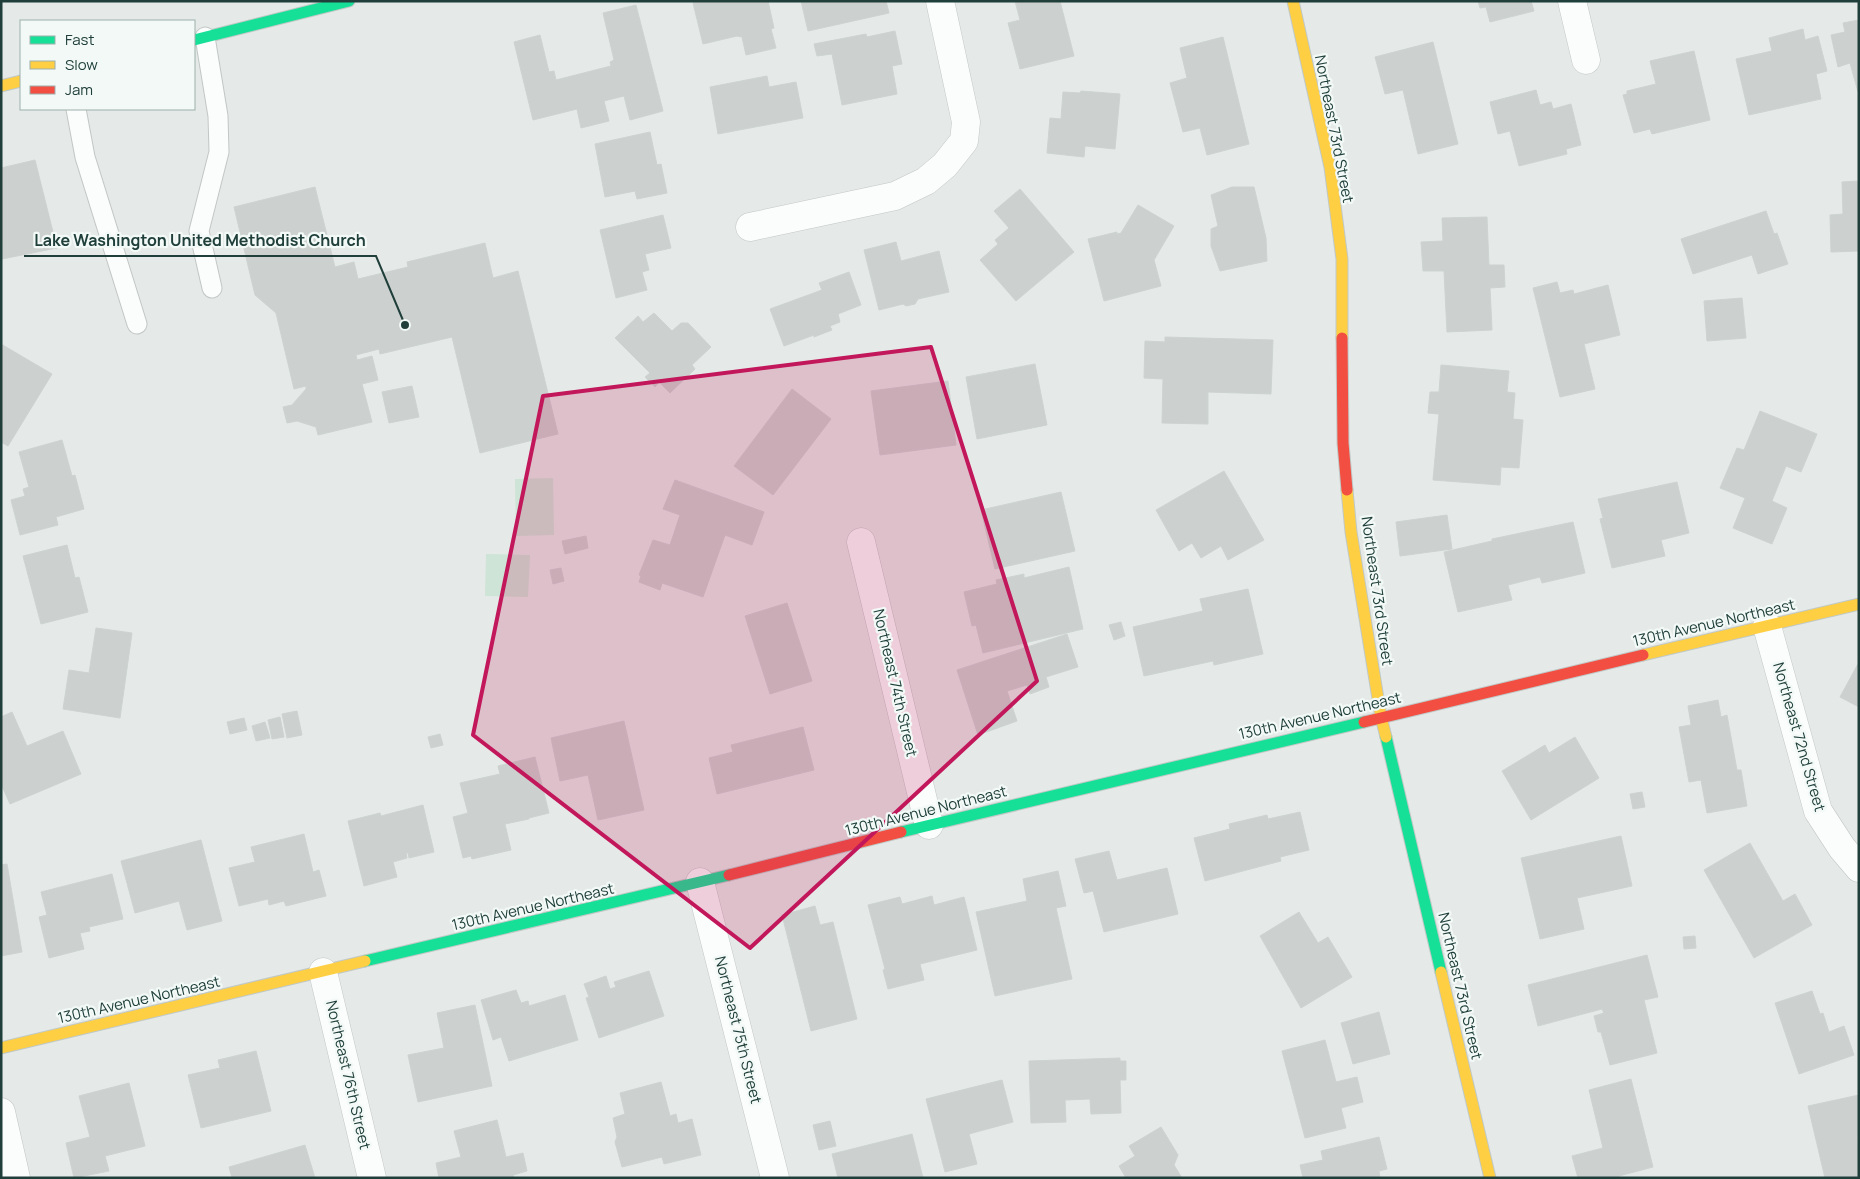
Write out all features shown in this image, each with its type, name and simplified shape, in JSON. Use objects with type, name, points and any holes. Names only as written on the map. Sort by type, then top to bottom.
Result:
[{"type":"street","points":[[199,38],[348,1]]},
{"type":"street","points":[[750,227],[895,196],[926,181],[945,165],[964,141],[966,122],[940,1]]},
{"type":"street","name":"Northeast 73rd Street","points":[[1293,1],[1330,166],[1341,250],[1344,443],[1351,532],[1380,717],[1490,1178]]},
{"type":"street","points":[[1572,1],[1586,60]]},
{"type":"street","points":[[1,86],[20,81]]},
{"type":"street","name":"Northeast 74th Street","points":[[861,542],[929,825]]},
{"type":"street","name":"130th Avenue Northeast","points":[[1,1048],[1859,604]]},
{"type":"street","name":"Northeast 72nd Street","points":[[1767,626],[1818,812],[1842,848],[1859,868]]},
{"type":"street","name":"Northeast 75th Street","points":[[700,882],[775,1178]]},
{"type":"street","name":"Northeast 76th Street","points":[[323,972],[372,1178]]},
{"type":"street","points":[[1,1112],[16,1178]]},
{"type":"lane","points":[[199,38],[218,116],[219,152],[199,231],[212,288]]},
{"type":"lane","points":[[76,110],[86,157],[137,324]]},
{"type":"highlighted area","points":[[931,347],[1037,681],[750,948],[473,735],[543,396]]},
{"type":"green space","points":[[553,478],[554,535],[516,536],[515,479]]},
{"type":"green space","points":[[486,554],[530,555],[528,597],[485,596]]},
{"type":"building","points":[[701,1],[768,1],[774,28],[771,29],[776,48],[746,55],[742,37],[737,36],[703,44],[693,3]]},
{"type":"building","points":[[801,1],[886,1],[889,13],[808,31]]},
{"type":"building","points":[[1015,1],[1060,1],[1074,56],[1020,69],[1008,23],[1020,20]]},
{"type":"building","points":[[1478,1],[1531,1],[1534,11],[1490,22],[1486,7],[1480,8]]},
{"type":"building","points":[[636,5],[663,111],[630,120],[624,96],[604,101],[609,121],[581,128],[577,109],[533,120],[514,42],[540,35],[549,72],[554,71],[556,80],[611,66],[610,62],[614,60],[603,13]]},
{"type":"building","points":[[1859,20],[1858,92],[1850,63],[1838,67],[1831,35],[1845,32],[1843,23]]},
{"type":"building","points":[[1803,29],[1805,40],[1818,36],[1827,71],[1816,74],[1821,99],[1749,115],[1736,59],[1772,51],[1769,38]]},
{"type":"building","points":[[895,31],[902,64],[892,66],[897,94],[842,105],[832,54],[817,56],[814,44],[866,34],[867,37]]},
{"type":"building","points":[[1223,37],[1249,144],[1207,155],[1200,128],[1183,132],[1170,83],[1187,78],[1180,48]]},
{"type":"building","points":[[1433,42],[1458,144],[1418,154],[1403,90],[1385,94],[1375,57]]},
{"type":"building","points":[[1694,51],[1710,120],[1652,134],[1650,129],[1634,133],[1623,95],[1627,94],[1627,91],[1656,84],[1650,61]]},
{"type":"building","points":[[767,76],[769,87],[796,82],[803,118],[718,134],[710,87]]},
{"type":"building","points":[[1536,90],[1540,105],[1551,102],[1553,109],[1571,104],[1581,145],[1566,149],[1567,154],[1519,166],[1510,131],[1498,134],[1490,102]]},
{"type":"building","points":[[1081,91],[1120,94],[1115,149],[1085,146],[1084,157],[1047,153],[1050,118],[1061,119],[1063,92],[1080,93]]},
{"type":"building","points":[[650,132],[657,165],[661,164],[667,193],[637,199],[635,191],[605,197],[595,144]]},
{"type":"building","points":[[35,160],[57,248],[2,259],[1,168]]},
{"type":"building","points":[[1859,181],[1859,251],[1831,252],[1830,215],[1843,214],[1842,182]]},
{"type":"building","points":[[315,187],[335,267],[354,262],[358,279],[408,267],[407,262],[485,243],[493,278],[518,271],[558,434],[480,453],[452,337],[380,354],[379,349],[356,355],[357,360],[372,356],[378,380],[362,384],[372,422],[318,435],[316,427],[297,421],[287,423],[283,407],[292,405],[306,389],[306,386],[294,389],[276,313],[255,295],[234,207]]},
{"type":"building","points":[[1232,187],[1254,187],[1266,238],[1267,261],[1220,271],[1211,246],[1211,229],[1218,226],[1211,195]]},
{"type":"building","points":[[1020,189],[1074,252],[1016,301],[980,260],[998,244],[995,240],[1009,228],[994,211]]},
{"type":"building","points":[[1138,205],[1174,226],[1154,260],[1161,286],[1104,301],[1088,239],[1117,232],[1117,234],[1121,233]]},
{"type":"building","points":[[1766,211],[1774,234],[1777,233],[1788,264],[1758,274],[1752,255],[1693,274],[1681,239]]},
{"type":"building","points":[[663,215],[671,248],[645,254],[649,270],[642,272],[647,290],[616,298],[600,230]]},
{"type":"building","points":[[1487,217],[1489,265],[1504,265],[1505,287],[1490,288],[1492,330],[1447,332],[1444,271],[1423,271],[1421,242],[1443,241],[1442,218]]},
{"type":"building","points":[[896,242],[901,261],[939,251],[949,292],[918,299],[915,304],[906,306],[903,304],[879,310],[864,250]]},
{"type":"building","points":[[849,272],[861,305],[838,314],[840,322],[830,326],[832,330],[784,346],[770,309],[822,290],[819,283]]},
{"type":"building","points":[[1557,282],[1560,293],[1573,290],[1574,294],[1608,285],[1620,335],[1584,344],[1595,389],[1560,397],[1533,288]]},
{"type":"building","points":[[1742,298],[1746,338],[1707,341],[1704,301]]},
{"type":"building","points":[[654,313],[672,331],[681,323],[688,323],[711,347],[692,365],[695,369],[670,393],[659,382],[655,387],[645,377],[650,373],[615,338],[638,316],[643,322]]},
{"type":"building","points":[[1165,337],[1273,340],[1271,394],[1208,392],[1208,424],[1162,423],[1163,379],[1144,378],[1145,341],[1165,342]]},
{"type":"building","points":[[1,344],[52,374],[8,446],[1,442]]},
{"type":"building","points":[[1035,364],[1047,425],[977,439],[966,377]]},
{"type":"building","points":[[1441,365],[1509,371],[1507,392],[1515,393],[1513,419],[1523,420],[1519,468],[1501,467],[1500,485],[1433,480],[1439,414],[1428,413],[1430,392],[1439,392]]},
{"type":"building","points":[[948,381],[956,445],[880,455],[871,391]]},
{"type":"building","points":[[412,386],[419,417],[389,423],[382,392]]},
{"type":"building","points":[[792,389],[831,419],[773,495],[734,466]]},
{"type":"building","points":[[1760,411],[1817,434],[1801,472],[1786,466],[1772,501],[1787,508],[1772,544],[1733,528],[1745,498],[1720,488],[1737,448],[1744,450]]},
{"type":"building","points":[[62,440],[72,476],[75,475],[84,509],[56,517],[58,525],[20,535],[11,500],[25,496],[23,489],[29,487],[19,452]]},
{"type":"building","points":[[1224,471],[1264,540],[1228,560],[1221,546],[1201,558],[1192,543],[1179,551],[1156,510]]},
{"type":"building","points":[[675,480],[764,512],[752,545],[725,535],[703,597],[662,583],[660,590],[639,582],[641,576],[639,575],[653,540],[670,545],[680,515],[663,509]]},
{"type":"building","points":[[1677,482],[1689,533],[1661,540],[1665,556],[1612,568],[1600,519],[1603,518],[1598,499]]},
{"type":"building","points":[[1061,492],[1075,551],[995,569],[981,510]]},
{"type":"building","points":[[1447,515],[1452,549],[1400,556],[1396,522]]},
{"type":"building","points":[[1573,522],[1585,573],[1542,583],[1540,577],[1508,585],[1512,600],[1458,612],[1444,552],[1492,541],[1492,539]]},
{"type":"building","points":[[586,536],[588,548],[565,554],[562,541]]},
{"type":"building","points":[[67,545],[75,578],[79,577],[88,612],[41,624],[23,556]]},
{"type":"building","points":[[1069,567],[1083,629],[983,653],[976,625],[972,626],[964,592],[997,584],[996,580],[1024,574],[1024,578]]},
{"type":"building","points":[[561,568],[564,581],[553,584],[550,570]]},
{"type":"building","points":[[1248,589],[1263,654],[1214,665],[1213,661],[1144,676],[1133,627],[1203,611],[1200,599]]},
{"type":"building","points":[[787,603],[812,681],[770,694],[745,616]]},
{"type":"building","points":[[1121,622],[1125,636],[1114,640],[1109,625]]},
{"type":"building","points":[[96,628],[132,633],[120,718],[63,709],[69,670],[89,673]]},
{"type":"building","points":[[1067,634],[1078,667],[1046,677],[1049,687],[1030,694],[1027,685],[1007,691],[1017,721],[978,735],[957,670]]},
{"type":"building","points":[[1859,662],[1859,707],[1840,697]]},
{"type":"building","points":[[1718,700],[1721,717],[1727,715],[1737,770],[1741,770],[1747,806],[1707,813],[1701,780],[1689,782],[1679,727],[1691,725],[1688,706]]},
{"type":"building","points":[[297,711],[302,735],[287,738],[282,714]]},
{"type":"building","points":[[12,712],[27,746],[63,731],[81,774],[10,804],[1,784],[1,717]]},
{"type":"building","points":[[280,717],[284,737],[272,739],[268,720]]},
{"type":"building","points":[[244,718],[247,730],[230,734],[227,722]]},
{"type":"building","points":[[624,721],[644,810],[598,820],[588,775],[560,781],[551,738]]},
{"type":"building","points":[[265,722],[270,738],[256,741],[252,726]]},
{"type":"building","points":[[803,727],[814,770],[717,794],[709,758],[733,752],[731,745]]},
{"type":"building","points":[[440,734],[443,745],[431,748],[428,737]]},
{"type":"building","points":[[1575,737],[1599,778],[1531,820],[1502,771],[1545,745],[1549,753]]},
{"type":"building","points":[[535,757],[549,813],[505,824],[511,850],[472,859],[471,856],[463,858],[453,817],[468,813],[460,783],[500,774],[498,766]]},
{"type":"building","points":[[1642,792],[1645,807],[1633,809],[1630,794]]},
{"type":"building","points":[[423,805],[434,852],[409,858],[408,853],[406,853],[407,858],[393,862],[397,877],[364,886],[348,821],[380,813],[381,816]]},
{"type":"building","points":[[1300,812],[1309,850],[1280,857],[1281,861],[1205,881],[1194,838],[1230,829],[1229,824],[1267,815],[1268,819]]},
{"type":"building","points":[[304,834],[313,872],[319,870],[326,896],[286,906],[284,901],[269,905],[268,899],[239,906],[229,868],[255,862],[251,847]]},
{"type":"building","points":[[1621,836],[1632,886],[1577,898],[1584,929],[1540,939],[1521,858]]},
{"type":"building","points":[[201,840],[222,921],[187,930],[179,901],[135,913],[121,861]]},
{"type":"building","points":[[1750,843],[1783,901],[1795,894],[1812,925],[1754,958],[1704,870]]},
{"type":"building","points":[[1109,851],[1117,880],[1167,868],[1178,914],[1104,932],[1093,891],[1084,893],[1075,859]]},
{"type":"building","points":[[7,864],[22,952],[1,956],[1,865]]},
{"type":"building","points":[[1058,871],[1066,906],[1056,908],[1072,979],[995,996],[976,912],[1027,901],[1023,879]]},
{"type":"building","points":[[112,874],[123,919],[89,927],[90,931],[80,933],[84,949],[49,958],[39,917],[47,915],[41,892]]},
{"type":"building","points":[[932,896],[934,905],[964,897],[977,950],[920,964],[924,980],[888,989],[883,970],[885,969],[868,905],[900,897],[902,904]]},
{"type":"building","points":[[815,906],[820,925],[833,922],[857,1019],[811,1031],[782,915]]},
{"type":"building","points":[[1299,912],[1318,943],[1328,937],[1352,977],[1301,1008],[1260,936]]},
{"type":"building","points":[[1695,936],[1696,948],[1684,949],[1683,937]]},
{"type":"building","points":[[1647,955],[1658,997],[1644,1000],[1657,1053],[1610,1065],[1601,1032],[1598,1032],[1594,1016],[1604,1013],[1602,1009],[1538,1026],[1528,985]]},
{"type":"building","points":[[649,971],[664,1016],[599,1038],[586,998],[589,997],[584,984],[606,976],[610,989],[616,987],[614,982]]},
{"type":"building","points":[[516,990],[521,1003],[528,1001],[529,1006],[565,995],[578,1040],[509,1061],[501,1037],[493,1040],[481,1000]]},
{"type":"building","points":[[1812,991],[1820,1014],[1823,1013],[1829,1032],[1844,1026],[1854,1055],[1799,1074],[1775,1003]]},
{"type":"building","points":[[475,1005],[492,1086],[418,1102],[408,1055],[444,1048],[437,1013]]},
{"type":"building","points":[[1379,1012],[1390,1054],[1353,1064],[1341,1023]]},
{"type":"building","points":[[1325,1040],[1336,1082],[1357,1077],[1363,1102],[1341,1108],[1346,1128],[1305,1138],[1282,1051]]},
{"type":"building","points":[[256,1051],[271,1111],[201,1128],[188,1075],[220,1068],[218,1060]]},
{"type":"building","points":[[1120,1058],[1120,1061],[1126,1061],[1126,1080],[1120,1080],[1121,1113],[1091,1114],[1090,1099],[1065,1100],[1066,1122],[1031,1123],[1029,1061]]},
{"type":"building","points":[[1631,1079],[1653,1167],[1619,1176],[1619,1178],[1578,1178],[1572,1156],[1603,1148],[1589,1090]]},
{"type":"building","points":[[1002,1080],[1013,1122],[969,1134],[977,1164],[945,1172],[926,1099]]},
{"type":"building","points":[[661,1082],[670,1116],[676,1114],[678,1123],[692,1119],[701,1155],[664,1164],[662,1157],[622,1167],[615,1142],[617,1137],[613,1118],[625,1114],[620,1093]]},
{"type":"building","points":[[129,1083],[145,1146],[105,1156],[109,1171],[74,1178],[66,1143],[90,1137],[79,1096]]},
{"type":"building","points":[[1859,1095],[1859,1136],[1857,1137],[1859,1146],[1859,1178],[1825,1178],[1808,1106]]},
{"type":"building","points":[[497,1120],[506,1157],[523,1153],[527,1171],[513,1175],[514,1178],[439,1178],[436,1163],[461,1157],[454,1131]]},
{"type":"building","points":[[830,1121],[836,1146],[819,1150],[813,1125]]},
{"type":"building","points":[[1161,1127],[1178,1155],[1174,1165],[1182,1178],[1126,1178],[1119,1166],[1135,1156],[1129,1146]]},
{"type":"building","points":[[912,1134],[923,1178],[838,1178],[832,1154]]},
{"type":"building","points":[[1379,1137],[1387,1169],[1379,1171],[1380,1178],[1303,1178],[1300,1165],[1323,1160],[1321,1151]]},
{"type":"building","points":[[305,1145],[315,1178],[232,1178],[229,1167]]},
{"type":"traffic: fast","points":[[195,40],[349,1]]},
{"type":"traffic: fast","points":[[901,832],[1364,722]]},
{"type":"traffic: fast","points":[[1386,737],[1441,972]]},
{"type":"traffic: fast","points":[[365,961],[729,875]]},
{"type":"traffic: slow","points":[[1293,1],[1330,167],[1342,259],[1342,338]]},
{"type":"traffic: slow","points":[[1,86],[20,81]]},
{"type":"traffic: slow","points":[[1347,490],[1351,532],[1381,717],[1386,737]]},
{"type":"traffic: slow","points":[[1643,655],[1859,604]]},
{"type":"traffic: slow","points":[[1,1048],[365,961]]},
{"type":"traffic: slow","points":[[1441,972],[1490,1178]]},
{"type":"traffic: jam","points":[[1342,338],[1343,443],[1347,490]]},
{"type":"traffic: jam","points":[[1364,722],[1643,655]]},
{"type":"traffic: jam","points":[[729,875],[901,832]]},
{"type":"place","name":"Lake Washington United Methodist Church","points":[[405,325]]}]
